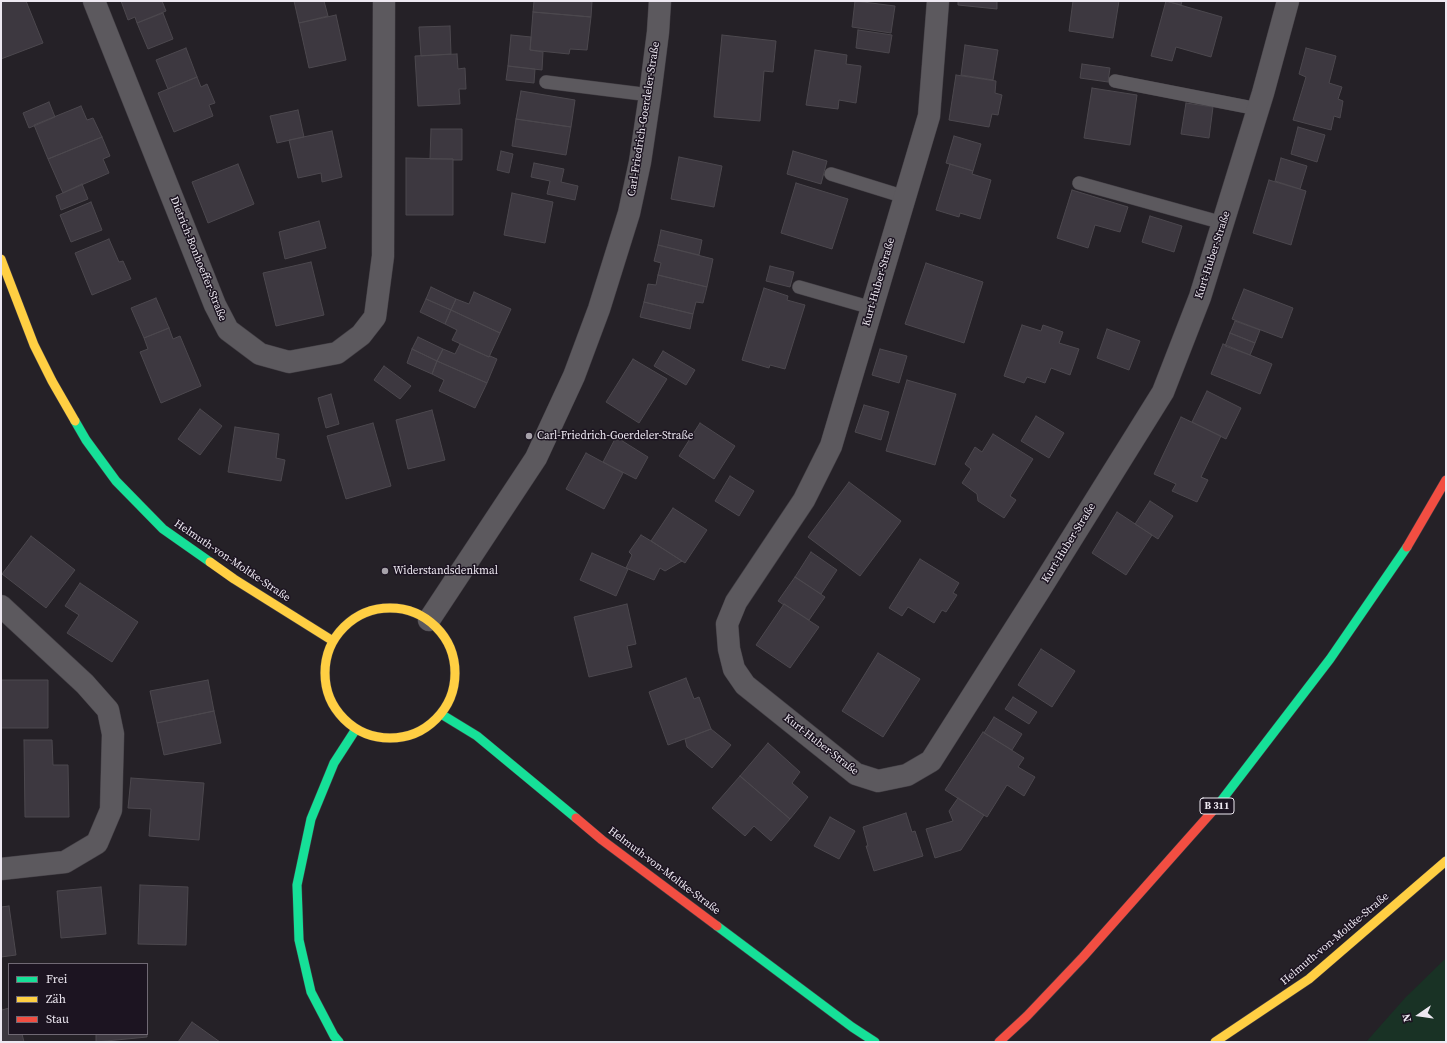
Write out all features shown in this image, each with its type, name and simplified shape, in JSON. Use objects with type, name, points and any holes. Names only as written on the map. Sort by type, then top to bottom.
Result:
[{"type":"street","name":"Dietrich-Bonhoeffer-Straße","points":[[94,1],[208,287],[228,330],[260,354],[289,362],[338,353],[361,335],[375,317],[383,256],[384,1]]},
{"type":"street","name":"Carl-Friedrich-Goerdeler-Straße","points":[[429,620],[536,458],[574,376],[599,309],[628,213],[640,162],[658,32],[660,1]]},
{"type":"street","name":"Kurt-Huber-Straße","points":[[938,1],[929,116],[831,446],[804,500],[736,602],[727,624],[729,649],[734,669],[745,685],[856,774],[878,781],[906,775],[931,761],[1163,392],[1200,297],[1258,109],[1288,1]]},
{"type":"street","name":"Helmuth-von-Moltke-Straße","points":[[1,259],[34,345],[52,381],[86,440],[116,481],[163,529],[234,579],[333,641]]},
{"type":"street","name":"B 311","points":[[999,1042],[1027,1016],[1083,957],[1220,803],[1330,659],[1407,547],[1446,480]]},
{"type":"street","points":[[1,606],[85,684],[103,704],[108,710],[113,734],[111,810],[97,843],[65,862],[1,869]]},
{"type":"street","points":[[384,608],[398,608],[429,620],[447,640],[456,665],[456,679],[453,692],[442,714],[428,727],[411,736],[392,739],[374,737],[356,729],[343,719],[333,705],[327,690],[325,673],[327,657],[333,641],[340,630],[360,614],[384,608]]},
{"type":"street","name":"Helmuth-von-Moltke-Straße","points":[[442,714],[477,736],[602,840],[852,1027],[876,1042]]},
{"type":"street","points":[[339,1042],[334,1036],[310,992],[299,940],[297,885],[310,819],[334,763],[356,729]]},
{"type":"street","name":"Helmuth-von-Moltke-Straße","points":[[1215,1042],[1309,979],[1446,861]]},
{"type":"lane","points":[[1114,81],[1258,109]]},
{"type":"lane","points":[[546,82],[650,95]]},
{"type":"lane","points":[[831,174],[905,197]]},
{"type":"lane","points":[[1079,183],[1223,223]]},
{"type":"lane","points":[[799,287],[872,308]]},
{"type":"green space","points":[[1446,958],[1446,1042],[1366,1042],[1405,998]]},
{"type":"building","points":[[1,1],[26,1],[43,43],[1,59]]},
{"type":"building","points":[[121,1],[162,1],[166,11],[137,23],[135,17],[128,20]]},
{"type":"building","points":[[294,1],[324,1],[328,16],[299,23]]},
{"type":"building","points":[[534,1],[592,1],[591,17],[533,12]]},
{"type":"building","points":[[855,1],[895,6],[891,33],[852,27]]},
{"type":"building","points":[[958,1],[997,1],[997,9],[958,5]]},
{"type":"building","points":[[1073,1],[1119,1],[1113,38],[1069,31]]},
{"type":"building","points":[[1166,1],[1222,17],[1211,57],[1176,47],[1172,61],[1151,56]]},
{"type":"building","points":[[1166,1],[1182,1],[1181,5]]},
{"type":"building","points":[[533,12],[591,17],[587,50],[570,49],[569,54],[530,50]]},
{"type":"building","points":[[163,13],[173,39],[148,49],[137,23]]},
{"type":"building","points":[[336,15],[346,60],[309,68],[299,23]]},
{"type":"building","points":[[450,26],[451,54],[421,56],[419,27]]},
{"type":"building","points":[[858,30],[892,35],[889,53],[856,48]]},
{"type":"building","points":[[511,35],[531,37],[530,50],[543,52],[542,70],[508,66]]},
{"type":"building","points":[[722,35],[776,41],[773,72],[764,71],[760,121],[714,117]]},
{"type":"building","points":[[965,45],[998,50],[993,80],[961,75]]},
{"type":"building","points":[[186,48],[197,77],[168,89],[156,60]]},
{"type":"building","points":[[1306,48],[1336,56],[1329,83],[1342,87],[1338,99],[1343,101],[1340,118],[1334,116],[1331,130],[1293,120],[1306,77],[1299,74]]},
{"type":"building","points":[[815,50],[847,55],[846,64],[861,66],[856,103],[839,100],[838,109],[806,105]]},
{"type":"building","points":[[457,54],[458,69],[465,68],[466,89],[459,89],[460,104],[418,106],[415,56]]},
{"type":"building","points":[[1082,64],[1110,68],[1108,82],[1080,78]]},
{"type":"building","points":[[508,66],[535,69],[534,83],[506,80]]},
{"type":"building","points":[[956,75],[996,81],[995,93],[1002,95],[998,115],[992,114],[989,127],[949,120]]},
{"type":"building","points":[[197,77],[201,87],[207,84],[215,103],[209,105],[213,116],[174,132],[158,93]]},
{"type":"building","points":[[1092,88],[1137,95],[1130,145],[1084,138]]},
{"type":"building","points":[[521,91],[575,100],[571,127],[516,119]]},
{"type":"building","points":[[49,102],[55,117],[29,128],[23,113]]},
{"type":"building","points":[[1186,103],[1213,107],[1209,138],[1181,134]]},
{"type":"building","points":[[81,106],[87,120],[93,118],[102,137],[48,159],[34,125]]},
{"type":"building","points":[[298,110],[304,137],[277,143],[270,116]]},
{"type":"building","points":[[516,119],[571,127],[566,155],[512,146]]},
{"type":"building","points":[[1298,127],[1325,135],[1317,162],[1291,154]]},
{"type":"building","points":[[431,129],[462,129],[462,160],[430,159]]},
{"type":"building","points":[[332,131],[342,177],[322,182],[321,173],[298,178],[289,140]]},
{"type":"building","points":[[954,136],[981,144],[973,171],[946,163]]},
{"type":"building","points":[[102,137],[110,156],[103,159],[109,173],[63,193],[48,159]]},
{"type":"building","points":[[501,151],[513,154],[509,173],[497,170]]},
{"type":"building","points":[[793,151],[827,161],[821,184],[787,174]]},
{"type":"building","points":[[679,157],[722,166],[714,207],[671,199]]},
{"type":"building","points":[[406,158],[453,159],[453,215],[406,215]]},
{"type":"building","points":[[1281,158],[1307,166],[1300,189],[1275,181]]},
{"type":"building","points":[[534,163],[564,169],[561,182],[578,186],[575,200],[547,194],[550,181],[531,177]]},
{"type":"building","points":[[238,164],[254,204],[208,223],[192,182]]},
{"type":"building","points":[[950,164],[973,171],[972,174],[991,180],[980,219],[960,213],[959,217],[936,210]]},
{"type":"building","points":[[1269,180],[1306,191],[1291,245],[1253,233]]},
{"type":"building","points":[[796,183],[848,199],[832,249],[781,233]]},
{"type":"building","points":[[82,184],[88,199],[61,210],[56,196]]},
{"type":"building","points":[[1072,190],[1128,207],[1120,232],[1095,225],[1088,248],[1057,238]]},
{"type":"building","points":[[512,193],[553,202],[545,243],[504,235]]},
{"type":"building","points":[[91,202],[102,230],[71,242],[60,215]]},
{"type":"building","points":[[1150,216],[1182,226],[1174,252],[1142,242]]},
{"type":"building","points":[[319,221],[326,248],[285,259],[279,232]]},
{"type":"building","points":[[661,230],[702,240],[699,255],[658,245]]},
{"type":"building","points":[[109,239],[119,262],[123,261],[131,279],[92,295],[75,253]]},
{"type":"building","points":[[658,245],[713,259],[707,287],[658,275],[661,263],[654,261]]},
{"type":"building","points":[[311,262],[324,315],[276,326],[263,273]]},
{"type":"building","points":[[926,263],[983,282],[964,343],[905,324]]},
{"type":"building","points":[[770,266],[794,272],[790,287],[766,281]]},
{"type":"building","points":[[658,275],[707,287],[703,303],[696,302],[693,314],[644,302],[648,284],[656,285]]},
{"type":"building","points":[[431,287],[456,299],[451,310],[426,299]]},
{"type":"building","points":[[764,288],[788,296],[787,300],[805,305],[785,369],[770,365],[769,368],[742,360]]},
{"type":"building","points":[[1244,289],[1293,308],[1282,338],[1232,319]]},
{"type":"building","points":[[474,292],[511,309],[500,333],[451,310],[456,299],[469,304]]},
{"type":"building","points":[[156,298],[169,328],[144,338],[131,308]]},
{"type":"building","points":[[426,299],[451,310],[445,324],[420,312]]},
{"type":"building","points":[[644,302],[693,314],[690,329],[640,317]]},
{"type":"building","points":[[451,310],[500,333],[489,357],[452,340],[457,330],[445,324]]},
{"type":"building","points":[[1235,321],[1260,330],[1255,343],[1230,333]]},
{"type":"building","points":[[1022,325],[1041,331],[1043,325],[1063,332],[1059,343],[1079,349],[1070,375],[1051,368],[1045,383],[1027,377],[1024,383],[1004,376]]},
{"type":"building","points":[[169,328],[173,339],[180,336],[201,386],[161,403],[140,352],[148,349],[144,338]]},
{"type":"building","points":[[1107,329],[1140,341],[1129,370],[1097,358]]},
{"type":"building","points":[[1230,333],[1255,343],[1250,355],[1225,346]]},
{"type":"building","points":[[418,337],[443,349],[437,361],[412,349]]},
{"type":"building","points":[[460,344],[497,359],[487,383],[437,361],[443,349],[455,354]]},
{"type":"building","points":[[1223,344],[1272,364],[1260,394],[1211,374]]},
{"type":"building","points":[[412,349],[437,361],[432,374],[407,363]]},
{"type":"building","points":[[880,349],[907,356],[899,383],[872,375]]},
{"type":"building","points":[[663,351],[695,370],[686,385],[654,366]]},
{"type":"building","points":[[633,359],[667,379],[639,423],[606,402]]},
{"type":"building","points":[[437,361],[487,383],[475,408],[439,391],[444,380],[432,374]]},
{"type":"building","points":[[384,366],[411,386],[400,399],[374,380]]},
{"type":"building","points":[[907,380],[956,394],[935,465],[886,451]]},
{"type":"building","points":[[1207,391],[1241,408],[1226,439],[1192,422]]},
{"type":"building","points":[[331,394],[339,424],[326,428],[318,398]]},
{"type":"building","points":[[864,405],[889,412],[881,440],[855,432]]},
{"type":"building","points":[[200,409],[222,426],[200,455],[178,439]]},
{"type":"building","points":[[432,410],[445,460],[408,469],[396,420]]},
{"type":"building","points":[[1036,416],[1064,433],[1049,458],[1021,441]]},
{"type":"building","points":[[1181,417],[1221,436],[1201,477],[1208,480],[1197,502],[1172,491],[1176,484],[1154,474]]},
{"type":"building","points":[[373,423],[391,486],[346,499],[327,436]]},
{"type":"building","points":[[700,423],[735,446],[714,479],[679,456]]},
{"type":"building","points":[[235,427],[279,434],[276,458],[285,460],[281,481],[228,472]]},
{"type":"building","points":[[993,434],[1033,459],[1010,496],[1016,500],[1004,518],[978,501],[977,494],[962,483],[971,469],[965,464],[975,447],[982,452]]},
{"type":"building","points":[[616,437],[648,457],[636,479],[603,462]]},
{"type":"building","points":[[586,453],[623,473],[604,509],[566,489]]},
{"type":"building","points":[[730,476],[754,491],[739,516],[715,501]]},
{"type":"building","points":[[849,482],[901,521],[860,576],[808,537]]},
{"type":"building","points":[[1150,501],[1173,516],[1158,539],[1135,524]]},
{"type":"building","points":[[673,508],[707,530],[685,563],[651,541]]},
{"type":"building","points":[[1117,512],[1152,535],[1126,575],[1092,553]]},
{"type":"building","points":[[641,535],[682,561],[665,571],[660,568],[654,580],[626,568],[632,555],[629,552]]},
{"type":"building","points":[[31,536],[75,570],[46,608],[2,574]]},
{"type":"building","points":[[811,552],[837,570],[821,594],[795,577]]},
{"type":"building","points":[[592,553],[628,569],[616,596],[580,580]]},
{"type":"building","points":[[920,559],[959,583],[953,593],[957,595],[946,612],[942,610],[934,623],[908,607],[902,616],[889,608]]},
{"type":"building","points":[[795,577],[825,597],[809,620],[778,601]]},
{"type":"building","points":[[80,583],[138,622],[112,662],[67,633],[79,615],[65,606]]},
{"type":"building","points":[[627,604],[636,644],[627,646],[632,667],[589,677],[574,617]]},
{"type":"building","points":[[784,604],[819,627],[790,668],[756,645]]},
{"type":"building","points":[[1041,649],[1075,671],[1052,707],[1018,685]]},
{"type":"building","points":[[878,653],[920,679],[883,737],[842,711]]},
{"type":"building","points":[[686,678],[694,699],[699,697],[711,729],[668,745],[649,692]]},
{"type":"building","points":[[1,680],[48,680],[48,728],[1,728]]},
{"type":"building","points":[[208,680],[214,711],[157,723],[150,691]]},
{"type":"building","points":[[1013,697],[1037,712],[1029,724],[1005,709]]},
{"type":"building","points":[[214,711],[221,743],[164,755],[157,723]]},
{"type":"building","points":[[994,717],[1022,734],[1012,750],[984,733]]},
{"type":"building","points":[[711,729],[731,745],[712,768],[687,747],[685,739]]},
{"type":"building","points":[[983,732],[1024,758],[1018,767],[1035,777],[1024,796],[1007,785],[987,817],[945,790]]},
{"type":"building","points":[[24,740],[52,740],[53,765],[68,765],[69,817],[25,817]]},
{"type":"building","points":[[768,743],[800,772],[792,783],[808,797],[790,819],[740,776]]},
{"type":"building","points":[[740,776],[790,819],[771,841],[754,826],[745,836],[712,808]]},
{"type":"building","points":[[131,778],[204,783],[199,840],[149,836],[151,809],[128,808]]},
{"type":"building","points":[[958,798],[984,815],[961,850],[935,858],[926,829],[953,821],[949,811]]},
{"type":"building","points":[[906,813],[912,832],[915,831],[923,856],[874,871],[866,846],[868,846],[863,827]]},
{"type":"building","points":[[830,817],[855,831],[839,859],[814,846]]},
{"type":"building","points":[[140,885],[188,887],[186,945],[138,944]]},
{"type":"building","points":[[101,887],[106,934],[61,938],[57,891]]},
{"type":"building","points":[[9,906],[16,955],[1,957],[1,907]]},
{"type":"building","points":[[1,1004],[2,1010],[8,1008],[8,1035],[22,1035],[24,1042],[1,1042]]},
{"type":"building","points":[[192,1022],[220,1042],[178,1042]]},
{"type":"building","points":[[96,1035],[147,1035],[147,1037],[96,1042]]},
{"type":"traffic: fast","points":[[75,421],[86,440],[116,481],[163,529],[210,562]]},
{"type":"traffic: fast","points":[[1218,805],[1330,659],[1407,547]]},
{"type":"traffic: fast","points":[[441,714],[477,736],[576,818]]},
{"type":"traffic: fast","points":[[339,1042],[334,1036],[311,992],[299,940],[297,885],[311,819],[334,763],[356,729]]},
{"type":"traffic: fast","points":[[717,926],[852,1027],[875,1042]]},
{"type":"traffic: slow","points":[[1,259],[34,345],[52,381],[75,421]]},
{"type":"traffic: slow","points":[[210,562],[234,579],[333,641]]},
{"type":"traffic: slow","points":[[396,608],[421,615],[436,627],[448,642],[454,660],[455,673],[454,686],[448,704],[436,719],[421,731],[403,737],[384,738],[359,731],[344,719],[332,704],[326,686],[325,667],[332,642],[344,627],[359,615],[377,609],[396,608]]},
{"type":"traffic: slow","points":[[1215,1042],[1309,979],[1446,861]]},
{"type":"traffic: jam","points":[[1407,547],[1446,480]]},
{"type":"traffic: jam","points":[[999,1042],[1027,1016],[1083,957],[1218,805]]},
{"type":"traffic: jam","points":[[576,818],[602,840],[717,926]]},
{"type":"place","name":"Carl-Friedrich-Goerdeler-Straße","points":[[529,436]]},
{"type":"place","name":"Widerstandsdenkmal","points":[[385,571]]}]
